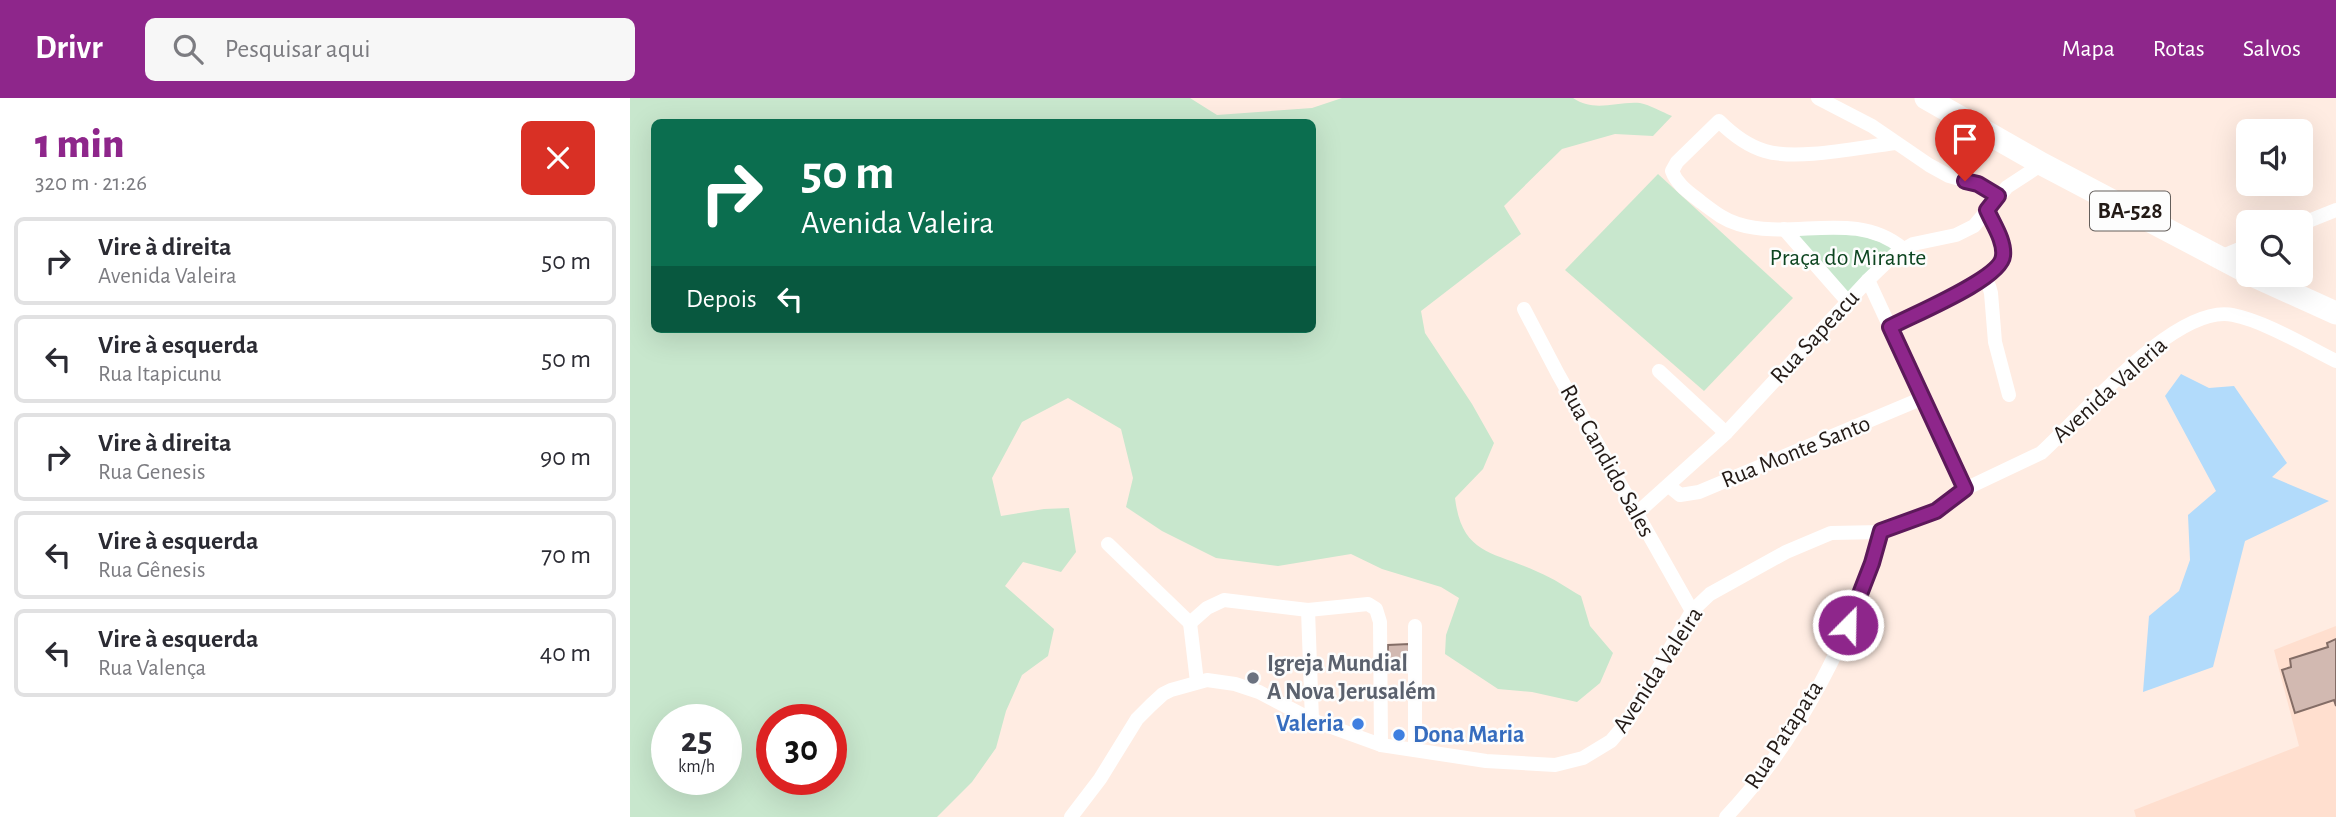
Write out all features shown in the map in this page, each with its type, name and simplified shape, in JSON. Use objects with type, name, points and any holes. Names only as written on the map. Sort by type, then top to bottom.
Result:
[{"type":"main road","name":"BA-528","points":[[1926,98],[2042,164],[2236,267]]},
{"type":"main road","name":"BA-528","points":[[2279,287],[2336,313]]},
{"type":"street","points":[[1818,98],[1872,125],[1949,176],[1978,184],[1998,196]]},
{"type":"street","points":[[1896,143],[1801,154],[1767,152],[1735,135],[1719,121],[1672,168],[1683,187],[1727,220],[1751,228],[1844,227],[1864,230],[1885,236],[1902,248]]},
{"type":"street","name":"Rua Sapeacu","points":[[1636,513],[1726,432],[1868,280],[1902,248],[1966,231],[1974,226],[1998,196],[2019,178],[2042,164]]},
{"type":"street","points":[[1890,327],[1983,280],[1997,270],[2004,255],[2001,240],[1987,210]]},
{"type":"street","points":[[2313,219],[2336,210]]},
{"type":"street","points":[[1784,229],[1848,302]]},
{"type":"street","points":[[2218,258],[2236,250]]},
{"type":"street","points":[[1868,280],[1965,489]]},
{"type":"street","points":[[1983,280],[1991,293],[1995,342],[2008,395]]},
{"type":"street","name":"Rua Candido Sales","points":[[1524,309],[1692,611]]},
{"type":"street","name":"Avenida Valeria","points":[[1965,489],[2041,453],[2152,348],[2179,328],[2207,315],[2222,314],[2246,319],[2336,361]]},
{"type":"street","points":[[1659,371],[1726,432]]},
{"type":"street","name":"Rua Monte Santo","points":[[1668,486],[1680,495],[1699,492],[1923,398]]},
{"type":"street","name":"Avenida Valeira","points":[[1071,817],[1100,779],[1137,719],[1163,694],[1207,680],[1235,684],[1259,692],[1312,720],[1381,745],[1486,761],[1568,763],[1583,758],[1611,741],[1627,722],[1692,611],[1710,594],[1786,552],[1831,533],[1881,531],[1936,511],[1965,489]]},
{"type":"street","name":"Rua Patapata","points":[[1726,817],[1760,778],[1785,742],[1830,661],[1861,594],[1881,531]]},
{"type":"street","points":[[1108,544],[1190,622],[1197,682]]},
{"type":"street","points":[[1190,622],[1207,608],[1224,600],[1308,610],[1368,604],[1376,609],[1380,622],[1381,745]]},
{"type":"street","points":[[1308,610],[1312,720]]},
{"type":"street","points":[[1415,626],[1415,750]]},
{"type":"shaded area","points":[[2336,626],[2336,817],[2136,817],[2134,810],[2299,746],[2274,650]]},
{"type":"green space","points":[[630,98],[1190,98],[1217,115],[1312,108],[1342,98],[1573,98],[1598,106],[1640,103],[1672,116],[1653,136],[1615,134],[1562,149],[1504,206],[1521,234],[1421,311],[1425,333],[1494,443],[1483,469],[1455,498],[1465,531],[1483,549],[1544,574],[1581,596],[1590,626],[1613,653],[1600,683],[1577,702],[1532,692],[1498,689],[1445,654],[1446,635],[1459,598],[1441,587],[1382,569],[1351,554],[1278,566],[1216,558],[1162,531],[1126,507],[1133,478],[1121,429],[1068,398],[1022,422],[992,478],[1001,516],[1069,508],[1076,552],[1061,572],[1023,562],[1005,586],[1054,629],[1048,656],[1022,675],[1006,711],[996,748],[972,782],[937,817],[630,817]]},
{"type":"green space","points":[[1658,174],[1793,298],[1704,391],[1565,270]]},
{"type":"green space","name":"Praça do Mirante","points":[[1844,230],[1899,248],[1848,298],[1789,231]]},
{"type":"water","points":[[2181,374],[2209,388],[2234,386],[2287,463],[2272,477],[2329,501],[2245,541],[2213,667],[2143,692],[2149,616],[2179,591],[2190,560],[2188,515],[2216,491],[2165,396]]},
{"type":"building","points":[[2336,639],[2336,706],[2334,700],[2295,713],[2282,670],[2291,667],[2290,659],[2328,647],[2327,643]]},
{"type":"building","points":[[1409,644],[1411,664],[1387,666],[1388,645]]},
{"type":"place","name":"Igreja Mundial A Nova Jerusalém","points":[[1253,678]]},
{"type":"place","name":"Valeria","points":[[1358,724]]},
{"type":"place","name":"Dona Maria","points":[[1399,735]]},
{"type":"route","points":[[1848,625],[1872,563],[1881,531],[1936,511],[1965,489],[1890,327],[1983,280],[2002,263],[2003,247],[1987,210],[1998,196],[1978,184],[1965,181]]}]
